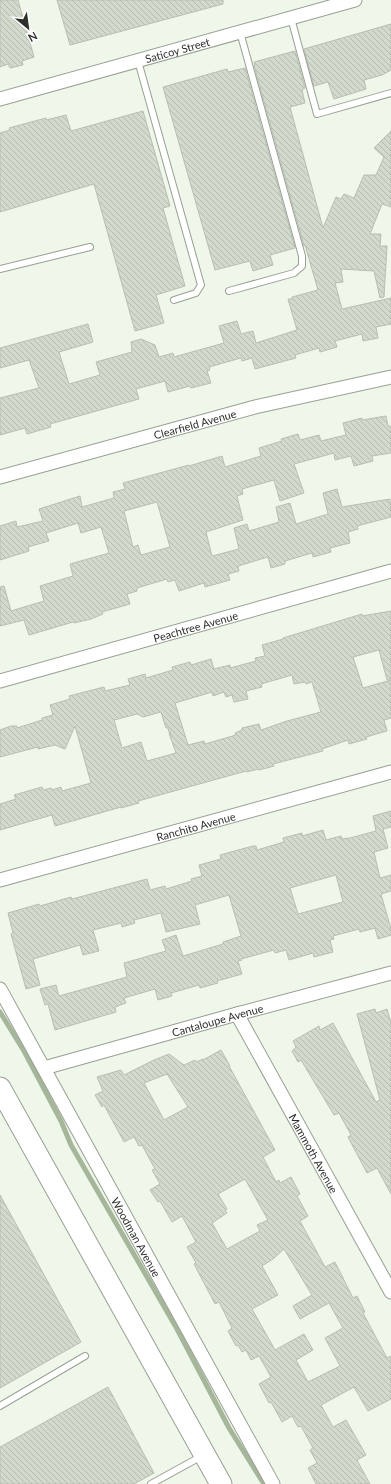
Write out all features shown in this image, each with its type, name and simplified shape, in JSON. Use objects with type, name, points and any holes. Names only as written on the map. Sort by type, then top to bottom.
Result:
[{"type":"main road","points":[[0,1088],[221,1484]]},
{"type":"street","name":"Saticoy Street","points":[[0,99],[356,0]]},
{"type":"street","name":"Clearfield Avenue","points":[[0,477],[255,407],[391,377]]},
{"type":"street","name":"Peachtree Avenue","points":[[0,682],[391,572]]},
{"type":"street","name":"Ranchito Avenue","points":[[0,880],[391,772]]},
{"type":"street","name":"Cantaloupe Avenue","points":[[44,1068],[391,972]]},
{"type":"street","name":"Woodman Avenue","points":[[0,989],[273,1484]]},
{"type":"street","name":"Mammoth Avenue","points":[[237,1014],[391,1292]]},
{"type":"lane","points":[[291,18],[317,114],[391,93]]},
{"type":"lane","points":[[229,291],[294,273],[302,266],[302,256],[240,32]]},
{"type":"lane","points":[[138,61],[201,285],[196,293],[174,300]]},
{"type":"lane","points":[[0,269],[90,247]]},
{"type":"lane","points":[[0,1406],[85,1356]]},
{"type":"lane","points":[[151,1484],[205,1454]]},
{"type":"building","points":[[0,0],[18,0],[34,57],[22,61],[23,65],[10,68],[8,64],[0,67]]},
{"type":"building","points":[[57,0],[223,0],[223,4],[70,45]]},
{"type":"building","points":[[391,24],[391,70],[382,75],[364,80],[366,89],[334,99],[328,82],[314,86],[304,49]]},
{"type":"building","points":[[295,51],[305,88],[302,90],[305,103],[290,107],[323,228],[336,197],[341,199],[344,194],[354,198],[364,175],[376,175],[384,157],[374,148],[391,131],[391,207],[382,204],[370,234],[381,234],[380,246],[387,246],[384,297],[380,298],[374,271],[341,269],[343,282],[335,283],[342,309],[391,298],[391,324],[376,327],[378,338],[363,341],[362,334],[335,341],[337,347],[320,352],[319,348],[295,355],[296,358],[255,369],[252,358],[242,361],[241,358],[209,367],[210,370],[207,371],[211,383],[191,388],[190,386],[168,392],[165,381],[136,389],[139,399],[50,424],[51,427],[27,434],[25,428],[0,435],[0,398],[39,388],[29,360],[0,368],[0,348],[88,324],[93,342],[59,352],[69,384],[100,375],[96,362],[132,352],[131,342],[141,339],[155,345],[159,357],[173,353],[174,357],[224,343],[219,326],[237,321],[241,334],[253,331],[256,343],[297,330],[288,299],[318,290],[305,245],[304,246],[254,65],[254,62]]},
{"type":"building","points":[[245,68],[295,248],[270,255],[273,265],[253,271],[250,261],[215,270],[163,87],[227,69],[228,72]]},
{"type":"building","points":[[143,111],[170,206],[163,208],[185,286],[156,295],[164,323],[135,331],[94,184],[0,212],[0,133],[10,130],[9,128],[46,118],[46,120],[66,115],[71,131]]},
{"type":"building","points":[[386,416],[388,426],[391,426],[391,453],[372,456],[373,461],[354,466],[351,456],[335,460],[334,453],[294,464],[304,493],[280,501],[274,480],[242,489],[243,494],[237,496],[243,520],[206,532],[212,556],[239,549],[234,528],[247,524],[249,531],[279,522],[276,507],[290,503],[296,524],[328,514],[323,493],[337,489],[342,507],[390,499],[391,517],[357,526],[358,529],[348,532],[350,543],[330,548],[331,552],[313,557],[312,553],[285,561],[285,564],[271,568],[268,557],[238,566],[239,571],[228,574],[230,580],[205,587],[204,583],[179,591],[175,580],[168,582],[167,579],[137,588],[137,591],[127,594],[130,604],[102,612],[103,614],[91,619],[73,622],[29,635],[24,620],[0,626],[0,587],[4,586],[11,611],[44,601],[40,586],[73,576],[70,564],[109,553],[101,527],[81,533],[78,523],[46,533],[49,541],[28,547],[29,551],[0,560],[0,526],[16,521],[17,527],[43,521],[39,509],[80,496],[82,507],[114,498],[113,492],[125,489],[123,483],[222,456],[225,467],[261,456],[259,448],[298,434],[300,440],[319,435],[321,441],[346,435],[343,423],[362,418],[362,420]],"holes":[[[157,502],[170,547],[141,555],[138,545],[133,547],[124,511]]]},
{"type":"building","points":[[391,611],[391,680],[391,718],[384,720],[387,731],[349,744],[348,740],[322,749],[323,751],[273,764],[274,766],[259,770],[246,771],[55,826],[52,815],[0,830],[0,804],[16,799],[14,795],[42,787],[43,790],[51,788],[52,790],[61,787],[62,791],[91,783],[75,726],[65,749],[55,745],[38,749],[38,747],[0,757],[0,730],[11,726],[17,726],[17,728],[53,715],[50,705],[70,699],[69,696],[104,687],[105,691],[130,685],[128,679],[145,674],[146,678],[173,670],[172,667],[190,662],[191,665],[211,659],[214,669],[230,665],[230,668],[256,661],[255,658],[265,656],[262,645],[362,614],[362,616]],"holes":[[[379,650],[387,680],[391,680],[363,688],[353,657]],[[292,675],[294,684],[305,682],[306,684],[312,682],[321,712],[261,730],[259,724],[242,728],[242,730],[235,733],[236,735],[205,744],[204,741],[188,745],[175,703],[212,692],[213,696],[224,692],[226,697],[232,695],[234,702],[248,699],[246,691],[262,687],[261,684]],[[161,712],[166,728],[168,728],[169,732],[171,733],[169,733],[176,753],[147,761],[141,742],[122,748],[114,720],[137,714],[143,717]]]},
{"type":"building","points":[[391,811],[391,827],[383,829],[388,848],[374,852],[380,878],[391,875],[391,891],[381,894],[391,929],[391,935],[378,939],[375,928],[360,932],[359,929],[333,936],[334,939],[330,940],[333,952],[314,957],[313,953],[289,960],[286,950],[275,953],[274,950],[241,959],[242,960],[238,961],[242,974],[217,981],[218,983],[200,988],[199,985],[171,993],[172,996],[158,1000],[155,989],[124,998],[126,1003],[115,1007],[116,1012],[55,1030],[48,1004],[45,1005],[40,989],[56,985],[59,996],[127,977],[124,963],[166,951],[162,940],[176,935],[183,956],[223,944],[223,942],[241,936],[229,895],[195,905],[200,924],[166,932],[161,913],[134,920],[135,923],[122,927],[121,923],[93,930],[99,951],[83,955],[80,945],[33,959],[40,985],[26,989],[11,934],[13,933],[8,913],[71,897],[72,899],[147,879],[150,890],[165,886],[166,889],[192,881],[191,879],[202,876],[199,865],[221,859],[220,855],[253,846],[256,846],[257,850],[284,842],[283,838],[302,833],[302,836],[323,830],[326,840],[341,836],[342,839],[350,838],[376,831],[373,816]],"holes":[[[336,875],[343,902],[298,914],[290,888]]]},
{"type":"building","points":[[375,1009],[376,1013],[387,1009],[391,1023],[391,1194],[377,1168],[367,1173],[348,1137],[351,1135],[339,1113],[334,1115],[301,1060],[298,1062],[292,1051],[296,1047],[293,1041],[319,1026],[320,1030],[333,1023],[376,1102],[380,1100],[357,1014]]},
{"type":"building","points":[[221,1050],[275,1150],[263,1157],[276,1182],[279,1180],[280,1183],[291,1177],[300,1194],[297,1196],[308,1216],[300,1221],[325,1267],[335,1262],[353,1298],[357,1296],[365,1312],[363,1313],[387,1358],[391,1356],[391,1399],[368,1411],[354,1387],[321,1405],[333,1427],[346,1420],[366,1455],[357,1460],[370,1484],[316,1484],[308,1468],[317,1463],[310,1450],[313,1448],[301,1426],[298,1427],[292,1416],[282,1422],[271,1402],[269,1403],[259,1384],[271,1377],[259,1356],[251,1360],[246,1350],[242,1352],[238,1345],[236,1346],[228,1331],[232,1328],[219,1302],[215,1304],[194,1264],[196,1263],[187,1247],[196,1242],[182,1216],[172,1222],[160,1201],[158,1202],[150,1190],[160,1184],[152,1170],[155,1169],[142,1145],[139,1146],[134,1137],[124,1142],[104,1105],[102,1107],[95,1095],[103,1091],[97,1077],[121,1070],[124,1075],[169,1054],[184,1065],[195,1060],[196,1062],[203,1060]],"holes":[[[167,1074],[188,1107],[164,1120],[144,1083]],[[245,1179],[268,1220],[257,1225],[260,1231],[227,1249],[212,1223],[227,1213],[225,1210],[227,1209],[218,1194]],[[284,1249],[312,1295],[293,1306],[300,1319],[329,1303],[343,1328],[325,1338],[340,1366],[308,1382],[296,1360],[313,1350],[304,1334],[275,1350],[252,1309],[278,1295],[262,1266]]]},
{"type":"building","points":[[0,1195],[81,1342],[0,1388]]},
{"type":"building","points":[[108,1387],[154,1473],[134,1484],[0,1484],[0,1447]]},
{"type":"waterway","points":[[0,1012],[24,1051],[61,1121],[71,1145],[177,1329],[229,1428],[264,1484]]}]
